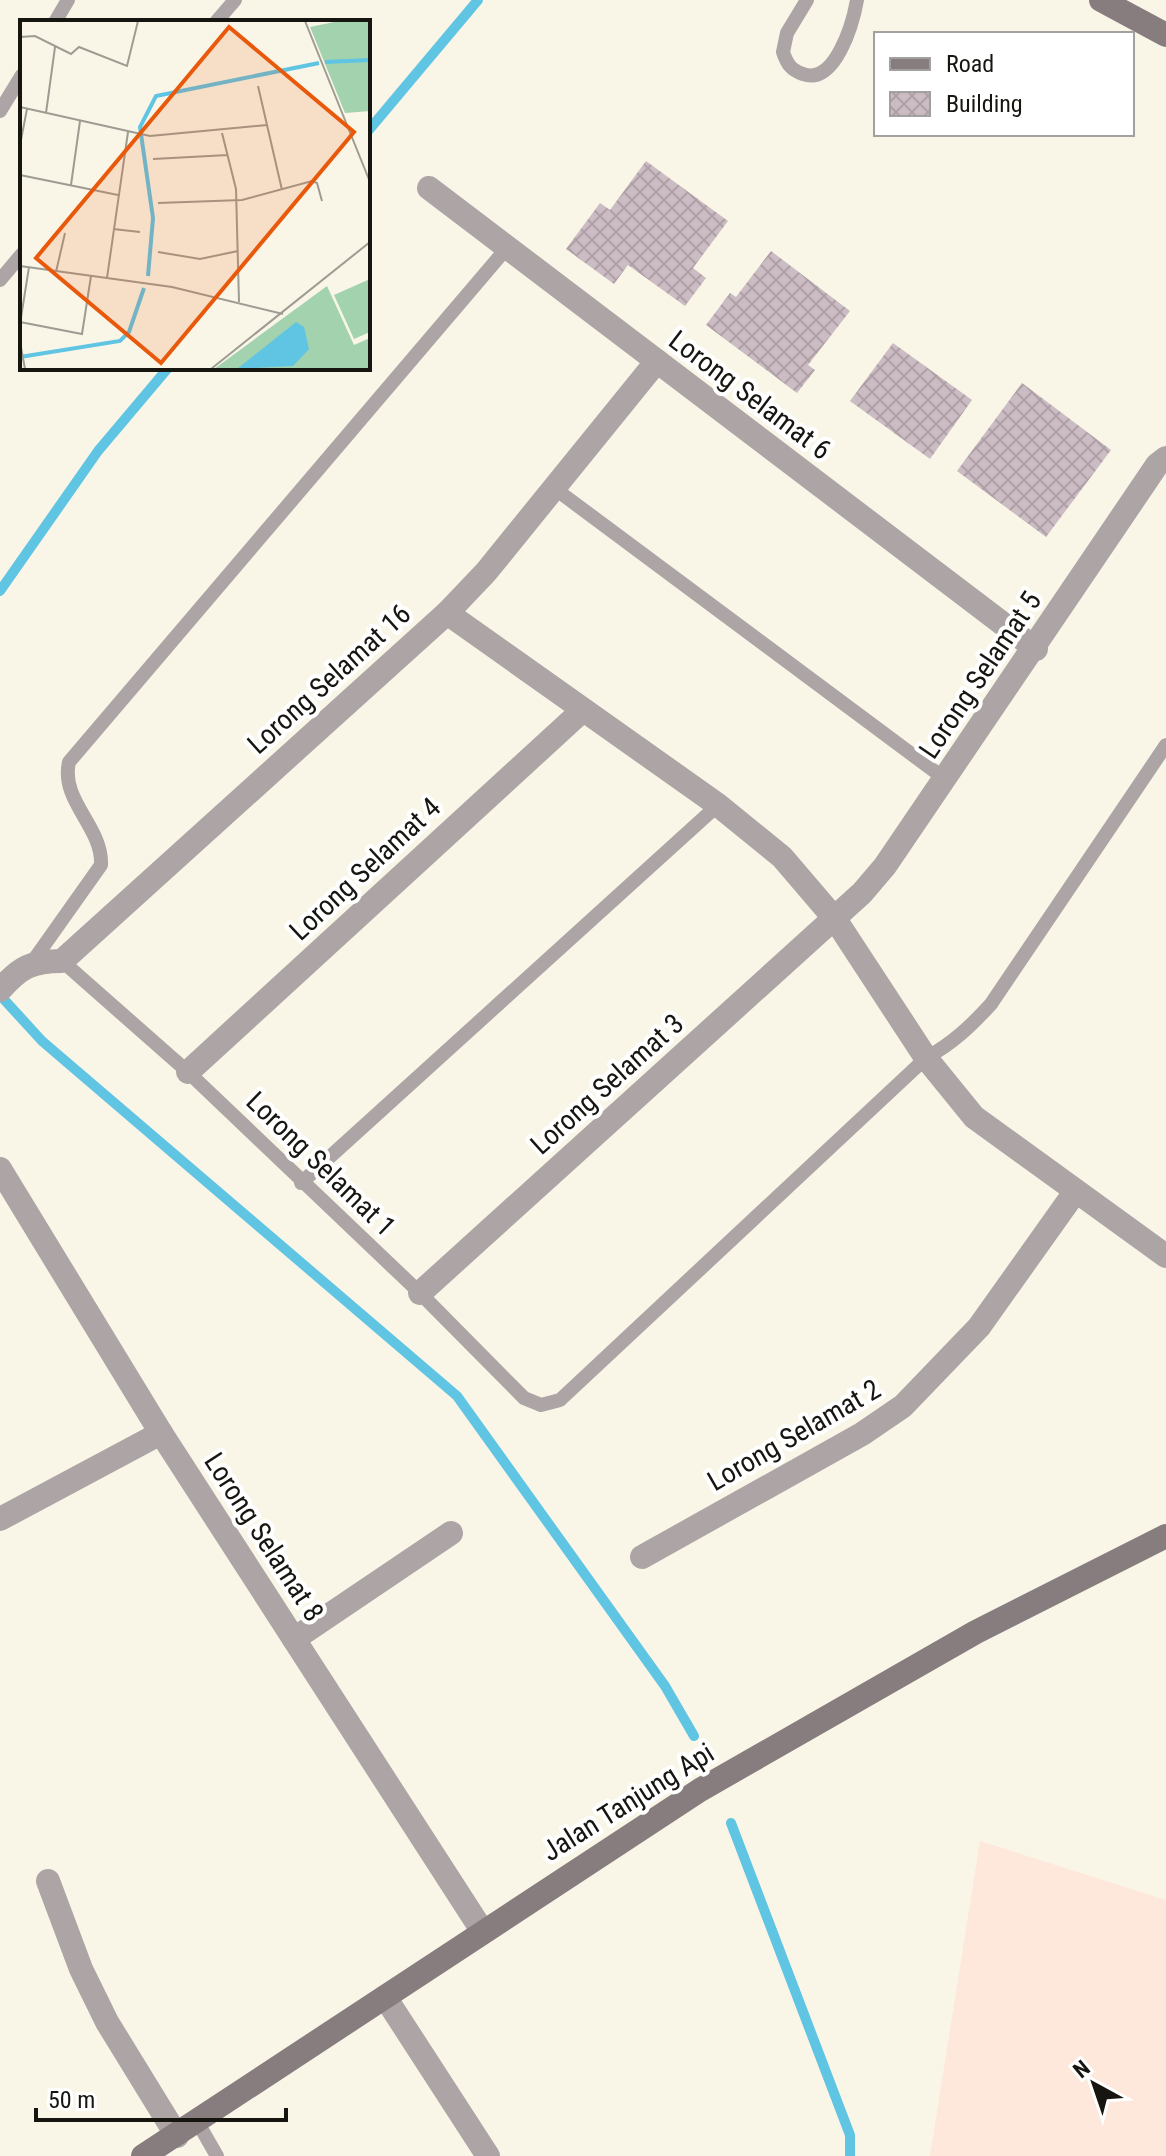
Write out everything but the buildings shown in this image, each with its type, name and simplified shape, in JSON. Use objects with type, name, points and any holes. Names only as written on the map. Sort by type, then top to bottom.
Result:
[{"type":"street","points":[[1101,0],[1166,35]]},
{"type":"street","name":"Lorong Selamat 6","points":[[429,188],[1036,649]]},
{"type":"street","name":"Lorong Selamat 16","points":[[62,961],[447,613],[486,572],[657,361]]},
{"type":"street","name":"Lorong Selamat 5","points":[[835,919],[885,866],[1036,649],[1157,465],[1166,458]]},
{"type":"street","points":[[447,613],[718,805],[782,857],[812,888],[835,919],[926,1058],[974,1117],[1166,1256]]},
{"type":"street","name":"Lorong Selamat 4","points":[[188,1072],[583,710]]},
{"type":"street","name":"Lorong Selamat 3","points":[[420,1293],[835,919]]},
{"type":"street","points":[[5,984],[33,961],[62,961]]},
{"type":"street","name":"Lorong Selamat 8","points":[[0,1169],[161,1433],[483,1932]]},
{"type":"street","name":"Lorong Selamat 2","points":[[642,1557],[862,1434],[903,1406],[979,1327],[1075,1192]]},
{"type":"street","points":[[0,1519],[161,1433]]},
{"type":"street","points":[[294,1639],[451,1533]]},
{"type":"street","name":"Jalan Tanjung Api","points":[[143,2156],[198,2123],[700,1790],[976,1632],[1166,1536]]},
{"type":"street","points":[[48,1881],[81,1969],[107,2022],[177,2136]]},
{"type":"street","points":[[385,1997],[488,2156]]},
{"type":"lane","points":[[56,20],[68,0]]},
{"type":"lane","points":[[218,20],[235,0]]},
{"type":"lane","points":[[807,0],[787,33],[783,52],[793,70],[809,76],[826,72],[833,62],[854,21],[857,0]]},
{"type":"lane","points":[[0,111],[20,78]]},
{"type":"lane","points":[[33,961],[101,865],[98,841],[79,811],[65,777],[69,762],[506,249]]},
{"type":"lane","points":[[0,280],[20,256]]},
{"type":"lane","points":[[554,488],[945,779]]},
{"type":"lane","points":[[926,1058],[952,1044],[991,1004],[1166,745]]},
{"type":"lane","points":[[301,1183],[718,805]]},
{"type":"lane","name":"Lorong Selamat 1","points":[[62,961],[188,1072],[301,1183],[420,1293],[524,1398],[541,1405],[560,1400],[926,1058]]},
{"type":"lane","points":[[198,2123],[217,2156]]},
{"type":"shaded area","points":[[980,1841],[1166,1900],[1166,2156],[930,2156]]},
{"type":"waterway","points":[[370,129],[478,0]]},
{"type":"waterway","points":[[0,591],[98,451],[166,370]]},
{"type":"waterway","points":[[0,995],[42,1041],[457,1396],[665,1686],[694,1736]]},
{"type":"waterway","points":[[731,1823],[850,2135],[850,2156]]}]
